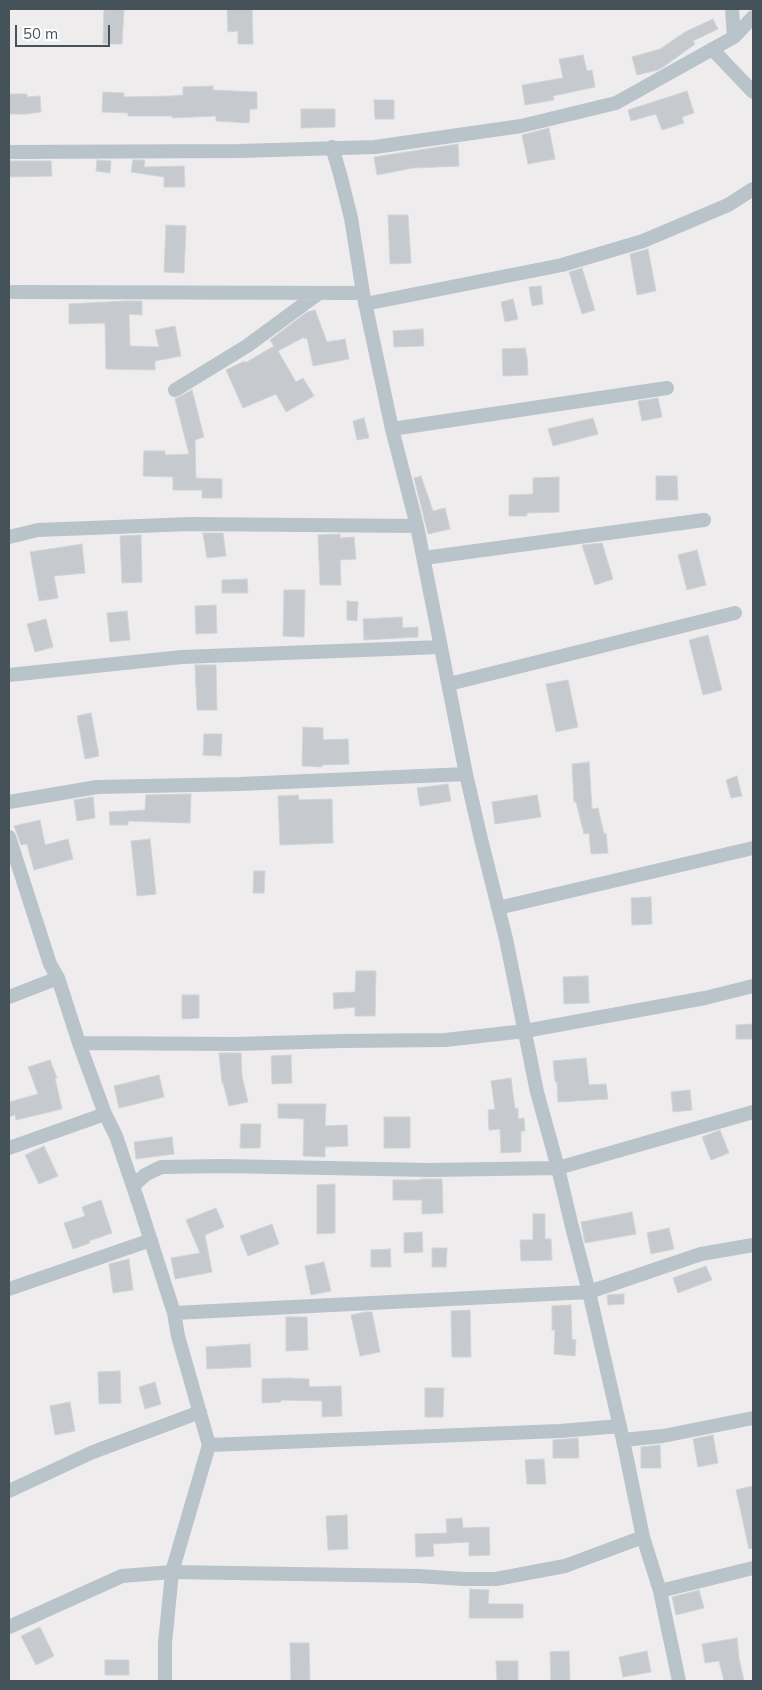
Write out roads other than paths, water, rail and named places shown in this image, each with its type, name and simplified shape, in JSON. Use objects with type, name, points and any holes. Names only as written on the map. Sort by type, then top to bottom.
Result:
[{"type":"street","points":[[732,9],[734,37]]},
{"type":"street","points":[[9,152],[375,147],[522,126],[616,103],[734,37],[753,17]]},
{"type":"street","points":[[712,49],[753,92]]},
{"type":"street","points":[[332,147],[351,218],[364,298],[392,429],[418,526],[466,774],[506,939],[537,1092],[589,1292],[643,1537],[660,1591],[677,1681]]},
{"type":"street","points":[[9,292],[319,293],[364,298],[562,265],[643,241],[728,205],[753,189]]},
{"type":"street","points":[[174,390],[247,346],[319,293]]},
{"type":"street","points":[[392,429],[667,388]]},
{"type":"street","points":[[424,558],[704,520]]},
{"type":"street","points":[[9,536],[38,530],[191,524],[418,526]]},
{"type":"street","points":[[449,684],[735,613]]},
{"type":"street","points":[[9,675],[182,657],[441,647]]},
{"type":"street","points":[[9,802],[97,786],[240,784],[466,774]]},
{"type":"street","points":[[10,846],[50,964],[58,978],[105,1114],[116,1136],[151,1240],[174,1314],[178,1336],[209,1446],[172,1572],[165,1643],[164,1681]]},
{"type":"street","points":[[498,908],[753,848]]},
{"type":"street","points":[[9,997],[58,978]]},
{"type":"street","points":[[79,1043],[234,1044],[445,1040],[525,1032],[705,998],[753,986]]},
{"type":"street","points":[[133,1186],[145,1175],[161,1167],[224,1166],[430,1170],[558,1168],[753,1112]]},
{"type":"street","points":[[9,1148],[105,1114]]},
{"type":"street","points":[[9,1289],[151,1240]]},
{"type":"street","points":[[174,1314],[589,1292],[701,1254],[753,1245]]},
{"type":"street","points":[[9,1491],[93,1452],[200,1412]]},
{"type":"street","points":[[209,1446],[560,1431],[663,1436],[753,1418]]},
{"type":"street","points":[[9,1627],[122,1576],[172,1572],[496,1579],[566,1566],[643,1537]]},
{"type":"street","points":[[660,1591],[753,1568]]}]
